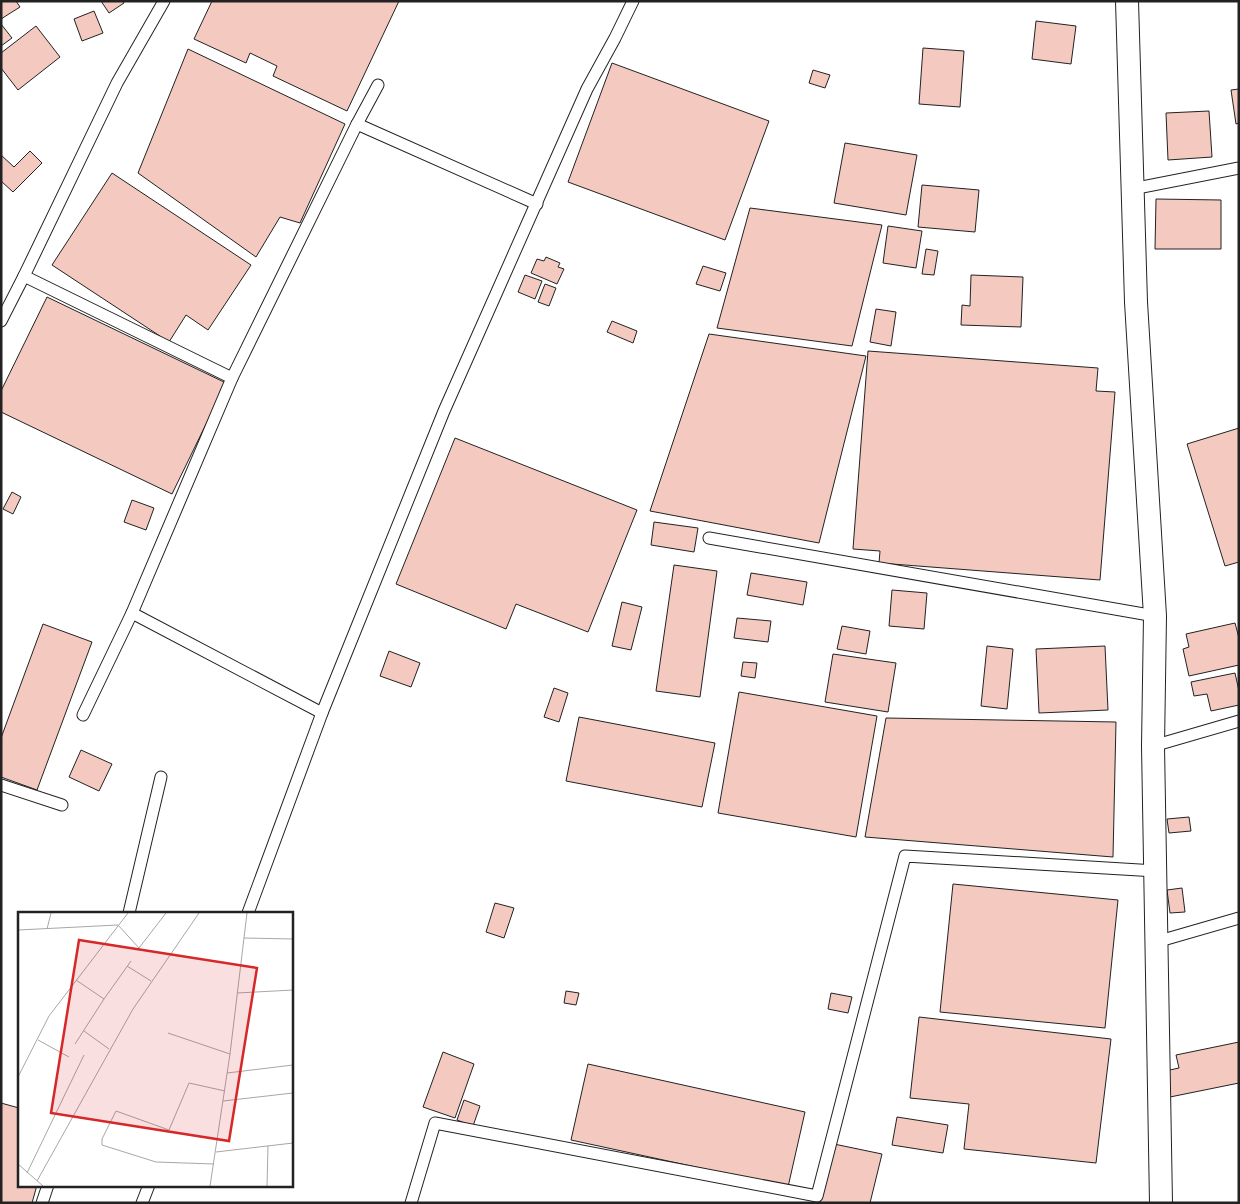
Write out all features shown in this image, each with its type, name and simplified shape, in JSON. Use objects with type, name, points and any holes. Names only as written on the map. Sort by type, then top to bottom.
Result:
[{"type":"street","points":[[1126,1],[1136,312],[1155,616],[1153,746],[1161,1203]]},
{"type":"lane","points":[[1,320],[117,83],[164,1]]},
{"type":"lane","points":[[248,912],[322,712],[444,411],[587,89],[633,1]]},
{"type":"lane","points":[[83,715],[132,613],[232,378],[378,85]]},
{"type":"lane","points":[[357,124],[537,204]]},
{"type":"lane","points":[[1132,189],[1239,168]]},
{"type":"lane","points":[[24,276],[232,378]]},
{"type":"lane","points":[[709,538],[1155,616]]},
{"type":"lane","points":[[132,613],[322,712]]},
{"type":"lane","points":[[1153,746],[1239,721]]},
{"type":"lane","points":[[129,912],[161,777]]},
{"type":"lane","points":[[1,785],[62,805]]},
{"type":"lane","points":[[411,1203],[435,1122],[817,1196],[904,856],[1156,871]]},
{"type":"lane","points":[[1156,942],[1239,918]]},
{"type":"lane","points":[[42,1203],[48,1186]]},
{"type":"lane","points":[[142,1203],[149,1186]]},
{"type":"building","points":[[1,1],[16,1],[20,7],[1,19]]},
{"type":"building","points":[[101,1],[123,1],[124,3],[109,13]]},
{"type":"building","points":[[212,1],[399,1],[347,111],[273,76],[277,66],[250,53],[246,63],[194,39]]},
{"type":"building","points":[[94,11],[103,33],[82,41],[74,19]]},
{"type":"building","points":[[1036,21],[1076,26],[1071,64],[1032,59]]},
{"type":"building","points":[[1,24],[12,38],[1,46]]},
{"type":"building","points":[[36,26],[60,57],[18,90],[1,68],[1,53]]},
{"type":"building","points":[[923,48],[964,51],[960,107],[919,104]]},
{"type":"building","points":[[188,49],[345,124],[300,223],[280,217],[256,257],[138,173]]},
{"type":"building","points":[[612,63],[769,121],[725,240],[568,182]]},
{"type":"building","points":[[813,70],[830,75],[825,88],[809,83]]},
{"type":"building","points":[[1239,89],[1239,123],[1236,124],[1231,90]]},
{"type":"building","points":[[1209,111],[1212,157],[1168,160],[1166,113]]},
{"type":"building","points":[[845,143],[917,155],[906,215],[834,203]]},
{"type":"building","points":[[30,151],[42,163],[13,192],[1,181],[1,155],[14,167]]},
{"type":"building","points":[[112,173],[251,265],[208,330],[186,315],[169,342],[52,265]]},
{"type":"building","points":[[922,185],[979,190],[975,232],[918,227]]},
{"type":"building","points":[[1156,199],[1221,200],[1221,249],[1155,249]]},
{"type":"building","points":[[750,208],[882,225],[852,346],[717,328]]},
{"type":"building","points":[[888,226],[922,231],[916,268],[883,263]]},
{"type":"building","points":[[926,249],[938,251],[934,275],[922,274]]},
{"type":"building","points":[[546,257],[560,263],[558,267],[564,269],[557,284],[531,273],[537,259],[544,261]]},
{"type":"building","points":[[703,266],[726,273],[720,291],[696,284]]},
{"type":"building","points":[[525,275],[542,281],[535,299],[518,292]]},
{"type":"building","points":[[971,275],[1023,277],[1021,327],[961,325],[962,305],[970,306]]},
{"type":"building","points":[[545,284],[556,288],[549,306],[538,302]]},
{"type":"building","points":[[47,297],[226,383],[172,494],[1,412],[1,391]]},
{"type":"building","points":[[876,309],[896,312],[891,346],[870,342]]},
{"type":"building","points":[[612,321],[637,331],[633,343],[607,332]]},
{"type":"building","points":[[709,334],[866,356],[819,543],[650,511]]},
{"type":"building","points":[[868,351],[1098,368],[1096,391],[1115,392],[1100,580],[879,563],[880,551],[853,549]]},
{"type":"building","points":[[1239,428],[1239,562],[1225,566],[1187,444]]},
{"type":"building","points":[[455,438],[637,510],[588,632],[516,604],[506,629],[396,584]]},
{"type":"building","points":[[12,492],[21,497],[13,514],[3,509]]},
{"type":"building","points":[[132,500],[154,508],[146,530],[124,522]]},
{"type":"building","points":[[654,522],[698,528],[694,552],[651,545]]},
{"type":"building","points":[[674,565],[717,571],[700,697],[656,691]]},
{"type":"building","points":[[751,573],[807,582],[803,605],[747,595]]},
{"type":"building","points":[[892,590],[927,593],[924,629],[889,626]]},
{"type":"building","points":[[622,602],[642,607],[631,650],[612,646]]},
{"type":"building","points":[[737,618],[771,621],[768,642],[734,638]]},
{"type":"building","points":[[1235,623],[1239,638],[1239,665],[1189,676],[1183,649],[1189,647],[1186,634]]},
{"type":"building","points":[[43,624],[92,642],[37,790],[1,777],[1,738]]},
{"type":"building","points":[[842,626],[870,631],[866,654],[837,649]]},
{"type":"building","points":[[987,646],[1013,649],[1007,709],[981,706]]},
{"type":"building","points":[[1105,646],[1108,710],[1039,713],[1036,649]]},
{"type":"building","points":[[389,651],[420,663],[411,687],[380,676]]},
{"type":"building","points":[[833,654],[896,663],[888,712],[825,702]]},
{"type":"building","points":[[743,662],[757,663],[755,678],[741,676]]},
{"type":"building","points":[[1235,673],[1239,691],[1239,705],[1211,711],[1207,694],[1194,696],[1191,682]]},
{"type":"building","points":[[554,688],[568,693],[559,722],[544,717]]},
{"type":"building","points":[[739,692],[877,716],[856,837],[718,813]]},
{"type":"building","points":[[579,717],[715,743],[702,807],[566,781]]},
{"type":"building","points":[[886,718],[1116,722],[1113,857],[865,837]]},
{"type":"building","points":[[81,750],[112,764],[99,791],[69,777]]},
{"type":"building","points":[[1189,817],[1191,831],[1169,833],[1167,819]]},
{"type":"building","points":[[953,884],[1118,900],[1105,1028],[940,1012]]},
{"type":"building","points":[[1182,888],[1185,912],[1170,913],[1167,890]]},
{"type":"building","points":[[495,903],[514,908],[504,938],[486,932]]},
{"type":"building","points":[[566,991],[579,993],[576,1005],[564,1003]]},
{"type":"building","points":[[831,993],[852,997],[848,1013],[828,1009]]},
{"type":"building","points":[[919,1017],[1111,1039],[1096,1163],[964,1149],[969,1104],[910,1098]]},
{"type":"building","points":[[1239,1042],[1239,1083],[1170,1097],[1165,1071],[1179,1068],[1176,1055]]},
{"type":"building","points":[[443,1052],[474,1064],[455,1118],[423,1107]]},
{"type":"building","points":[[588,1064],[805,1112],[788,1187],[571,1140]]},
{"type":"building","points":[[464,1100],[480,1106],[473,1126],[457,1120]]},
{"type":"building","points":[[1,1103],[18,1108],[18,1186],[37,1186],[32,1203],[1,1203]]},
{"type":"building","points":[[897,1117],[948,1125],[943,1153],[892,1145]]},
{"type":"building","points":[[834,1144],[882,1154],[870,1203],[820,1203]]}]
